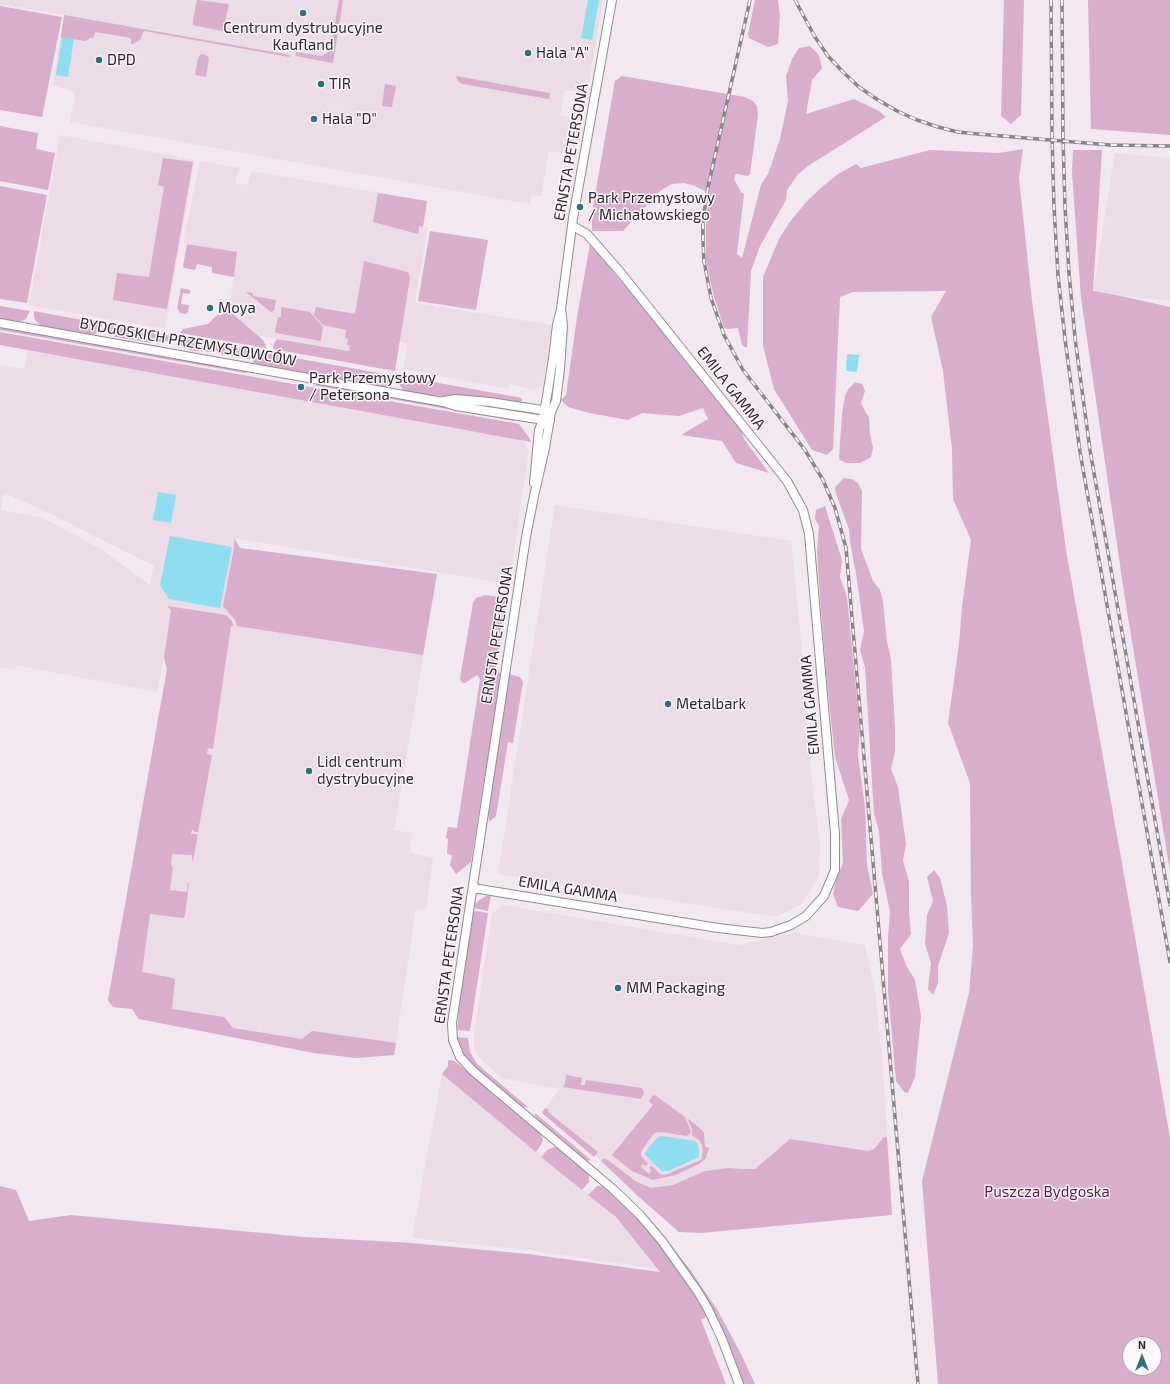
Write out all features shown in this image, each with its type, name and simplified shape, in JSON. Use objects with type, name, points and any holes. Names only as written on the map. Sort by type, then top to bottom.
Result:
[{"type":"street","name":"ERNSTA PETERSONA","points":[[612,0],[573,226],[561,309],[563,325],[561,362],[556,401],[547,416],[542,464],[534,496],[495,736],[452,1023],[453,1040],[463,1061],[473,1071],[613,1189],[640,1215],[662,1241],[698,1292],[708,1309],[722,1339],[739,1384]]},
{"type":"street","name":"EMILA GAMMA","points":[[473,888],[718,928],[762,933],[771,932],[791,925],[806,916],[824,896],[835,870],[835,834],[822,672],[809,534],[803,510],[787,481],[636,291],[587,234],[573,226]]},
{"type":"street","name":"BYDGOSKICH PRZEMYSŁOWCÓW","points":[[0,323],[442,402],[456,406],[547,416]]},
{"type":"shaded area","points":[[0,0],[603,0],[587,94],[565,90],[560,115],[575,118],[574,120],[576,120],[575,128],[578,129],[573,155],[549,151],[541,196],[532,195],[530,204],[70,122],[75,96],[74,92],[53,85],[64,15],[0,4]]},
{"type":"shaded area","points":[[60,135],[195,160],[165,329],[29,305]]},
{"type":"shaded area","points":[[1115,153],[1170,158],[1170,301],[1093,292]]},
{"type":"shaded area","points":[[200,161],[239,168],[235,183],[248,185],[251,171],[427,201],[423,227],[428,228],[415,303],[552,325],[543,384],[535,390],[510,384],[508,389],[403,369],[408,343],[390,339],[349,351],[226,330],[237,253],[183,243]]},
{"type":"shaded area","points":[[28,350],[357,409],[519,436],[529,450],[509,584],[234,538],[240,548],[437,574],[394,830],[412,833],[409,852],[433,858],[426,910],[416,909],[394,1055],[356,1058],[314,1053],[139,1019],[132,1009],[113,1007],[108,1000],[167,669],[164,657],[167,640],[157,692],[16,665],[14,669],[0,668],[0,365],[24,369]],"holes":[[[4,493],[47,512],[154,566],[150,585],[101,549],[43,518],[1,510]]]},
{"type":"shaded area","points":[[555,505],[791,541],[803,662],[811,774],[820,845],[819,876],[802,904],[776,917],[498,874]]},
{"type":"shaded area","points":[[503,905],[739,945],[794,933],[865,945],[875,991],[883,1067],[892,1215],[701,1233],[679,1232],[598,1158],[542,1112],[560,1089],[501,1078],[479,1057],[474,1046],[474,1034],[492,913]]},
{"type":"shaded area","points":[[442,1074],[616,1217],[657,1269],[529,1250],[412,1238]]},
{"type":"green space","points":[[197,0],[229,4],[223,30],[221,31],[193,25]]},
{"type":"green space","points":[[339,0],[343,0],[333,63],[295,56],[296,52],[321,56],[327,53],[331,45]]},
{"type":"green space","points":[[755,0],[778,0],[780,16],[778,44],[768,47],[749,38],[748,34]]},
{"type":"green space","points":[[1004,0],[1024,0],[1021,115],[1011,124],[1001,116]]},
{"type":"green space","points":[[1088,0],[1170,0],[1170,135],[1091,129]]},
{"type":"green space","points":[[0,6],[62,17],[42,117],[0,110]]},
{"type":"green space","points":[[64,15],[290,55],[289,57],[144,31],[140,40],[133,44],[131,44],[131,38],[95,32],[94,38],[90,38],[85,41],[61,37]]},
{"type":"green space","points":[[810,46],[819,55],[822,68],[812,80],[806,114],[854,99],[879,111],[886,117],[808,166],[798,174],[787,190],[786,200],[760,246],[751,271],[747,347],[744,347],[742,345],[738,328],[724,328],[714,297],[706,261],[706,221],[709,195],[705,191],[684,183],[672,184],[660,191],[623,231],[592,231],[592,212],[615,81],[622,76],[745,97],[753,101],[757,106],[758,115],[750,174],[748,176],[737,174],[735,175],[734,179],[741,192],[744,194],[737,254],[742,258],[761,185],[768,174],[780,139],[788,101],[786,76],[792,59],[799,48]]},
{"type":"green space","points":[[201,54],[206,55],[209,58],[206,77],[195,75],[198,58]]},
{"type":"green space","points":[[456,76],[550,93],[549,99],[462,84],[458,81]]},
{"type":"green space","points":[[385,84],[396,86],[392,107],[382,106]]},
{"type":"green space","points":[[0,126],[38,133],[36,149],[55,153],[48,190],[0,181]]},
{"type":"green space","name":"Puszcza Bydgoska","points":[[1023,149],[1019,178],[1032,301],[1066,550],[1170,1138],[1170,1384],[938,1384],[922,1181],[969,993],[973,946],[970,783],[948,723],[971,540],[953,499],[952,449],[943,371],[931,317],[946,291],[853,292],[840,297],[833,449],[827,455],[812,450],[774,389],[763,346],[763,277],[779,239],[789,223],[807,201],[838,174],[856,164],[861,168],[930,150],[999,153]]},
{"type":"green space","points":[[1073,150],[1102,150],[1093,291],[1170,307],[1170,871],[1125,599],[1081,298],[1072,173]]},
{"type":"green space","points":[[163,158],[193,162],[167,309],[113,300],[117,273],[149,277],[164,187],[158,185]]},
{"type":"green space","points":[[0,186],[47,195],[27,303],[0,299]]},
{"type":"green space","points":[[378,193],[427,201],[423,227],[419,226],[418,234],[373,222]]},
{"type":"green space","points":[[430,231],[488,240],[476,310],[418,301]]},
{"type":"green space","points":[[187,244],[237,252],[234,277],[212,273],[212,267],[197,264],[195,270],[184,268],[183,266]]},
{"type":"green space","points":[[590,244],[739,423],[744,439],[769,473],[736,463],[722,441],[681,435],[708,419],[703,408],[679,416],[642,413],[628,420],[589,413],[568,407],[561,400],[566,395],[577,317]]},
{"type":"green space","points":[[364,261],[408,272],[410,278],[395,371],[273,349],[274,343],[277,339],[349,351],[350,346],[347,345],[348,339],[345,338],[346,330],[323,325],[314,315],[316,307],[355,314]]},
{"type":"green space","points":[[181,288],[190,290],[190,294],[183,293],[181,304],[189,305],[188,312],[186,314],[180,313],[177,308]]},
{"type":"green space","points":[[247,292],[253,293],[253,296],[276,300],[274,311],[271,312]]},
{"type":"green space","points":[[228,302],[232,304],[234,315],[263,340],[266,348],[180,333],[183,329],[208,324],[217,315],[223,315],[225,306]]},
{"type":"green space","points":[[0,306],[30,311],[26,319],[13,322],[0,319]]},
{"type":"green space","points":[[281,307],[310,312],[323,327],[321,341],[276,333],[278,317],[281,317]]},
{"type":"green space","points":[[34,311],[103,324],[97,333],[91,335],[45,328],[35,320]]},
{"type":"green space","points":[[108,324],[171,336],[169,340],[164,342],[151,343],[115,337],[108,330]]},
{"type":"green space","points":[[0,327],[247,372],[245,373],[0,330]]},
{"type":"green space","points":[[0,332],[519,424],[531,442],[0,345]]},
{"type":"green space","points":[[179,337],[251,350],[253,351],[252,357],[250,359],[217,353],[217,351],[214,350],[213,352],[192,351],[182,346],[179,341]]},
{"type":"green space","points":[[256,351],[396,376],[392,385],[386,388],[253,364]]},
{"type":"green space","points":[[400,376],[522,398],[521,404],[489,399],[428,395],[404,391],[399,384]]},
{"type":"green space","points":[[855,382],[862,384],[865,391],[861,403],[869,417],[873,448],[871,457],[860,463],[846,463],[839,459],[842,414],[845,396],[849,388]]},
{"type":"green space","points":[[313,385],[329,385],[518,420],[514,421]]},
{"type":"green space","points":[[844,478],[852,479],[858,483],[862,491],[861,549],[873,581],[880,590],[883,601],[887,642],[891,660],[895,752],[891,769],[898,787],[906,844],[903,861],[909,881],[911,934],[900,949],[906,965],[915,980],[921,1016],[915,1077],[908,1093],[904,1092],[896,1081],[888,991],[888,938],[890,912],[882,873],[879,831],[874,814],[865,667],[860,650],[864,631],[849,529],[836,494],[835,487]]},
{"type":"green space","points":[[825,506],[842,560],[840,577],[847,597],[860,730],[858,756],[865,807],[867,865],[873,894],[858,911],[838,907],[833,894],[836,880],[843,863],[841,819],[849,800],[835,757],[826,672],[817,551],[819,526],[815,519],[816,510]]},
{"type":"green space","points":[[234,538],[240,548],[437,574],[423,655],[237,626],[235,620],[223,606],[234,548]]},
{"type":"green space","points":[[486,595],[504,598],[506,601],[495,670],[501,674],[471,862],[456,874],[450,865],[452,855],[447,854],[448,839],[446,838],[448,827],[457,828],[480,679],[477,675],[465,683],[461,682],[460,678],[473,603],[476,598]]},
{"type":"green space","points":[[167,606],[226,615],[232,621],[233,626],[231,626],[213,749],[208,748],[207,754],[212,755],[198,832],[194,832],[194,830],[192,830],[191,834],[198,834],[193,861],[192,855],[172,854],[171,866],[173,866],[170,890],[187,892],[189,883],[185,916],[183,918],[150,914],[142,972],[173,978],[175,980],[172,1009],[224,1017],[233,1028],[302,1039],[312,1031],[396,1043],[394,1055],[356,1058],[314,1053],[139,1019],[132,1009],[113,1007],[108,1000],[167,669],[164,657],[171,610]]},
{"type":"green space","points":[[509,674],[520,677],[523,682],[513,743],[508,742],[496,816],[489,822],[489,807]]},
{"type":"green space","points":[[934,870],[940,878],[947,906],[949,933],[938,966],[938,983],[933,995],[928,989],[931,963],[925,944],[927,915],[933,901],[927,877]]},
{"type":"green space","points":[[491,895],[488,911],[474,908],[476,903],[481,899]]},
{"type":"green space","points":[[477,911],[488,913],[470,1031],[457,1030],[461,990],[473,912]]},
{"type":"green space","points":[[457,1037],[468,1038],[470,1052],[477,1064],[528,1107],[522,1107],[471,1064],[462,1052]]},
{"type":"green space","points":[[448,1060],[454,1061],[458,1064],[538,1130],[543,1139],[536,1152],[442,1074],[448,1066]]},
{"type":"green space","points":[[566,1075],[582,1078],[581,1085],[585,1085],[586,1080],[642,1088],[644,1093],[641,1099],[563,1087],[565,1084]]},
{"type":"green space","points":[[653,1095],[685,1117],[691,1132],[686,1136],[661,1132],[654,1133],[641,1152],[641,1156],[648,1164],[646,1166],[642,1164],[642,1168],[649,1174],[651,1171],[649,1167],[652,1166],[660,1174],[665,1175],[701,1160],[703,1152],[702,1145],[699,1140],[692,1136],[692,1129],[687,1118],[702,1130],[704,1133],[705,1147],[709,1148],[706,1158],[699,1164],[676,1175],[653,1180],[632,1171],[612,1155],[653,1105],[649,1101]]},
{"type":"green space","points":[[545,1108],[598,1152],[594,1157],[542,1113]]},
{"type":"green space","points":[[535,1113],[591,1160],[588,1161],[584,1159],[537,1120]]},
{"type":"green space","points":[[884,1137],[887,1137],[892,1215],[701,1233],[679,1232],[601,1161],[604,1158],[637,1182],[651,1188],[673,1185],[705,1171],[729,1168],[755,1169],[790,1139],[868,1151],[874,1149]]},
{"type":"green space","points":[[555,1147],[560,1149],[589,1174],[589,1182],[582,1190],[541,1157],[547,1150]]},
{"type":"green space","points":[[0,1186],[16,1190],[29,1221],[71,1215],[305,1237],[412,1243],[528,1254],[660,1272],[616,1217],[588,1195],[597,1186],[606,1187],[632,1212],[654,1237],[705,1311],[708,1316],[701,1320],[726,1384],[0,1384]]},
{"type":"green space","points":[[669,1244],[691,1271],[718,1311],[755,1384],[743,1384],[724,1333],[714,1313],[696,1282]]},
{"type":"water","points":[[588,0],[599,0],[592,40],[581,38]]},
{"type":"water","points":[[62,37],[74,39],[68,77],[56,75]]},
{"type":"water","points":[[847,354],[859,355],[857,372],[846,371]]},
{"type":"water","points":[[158,492],[176,495],[171,523],[153,520]]},
{"type":"water","points":[[170,536],[232,547],[220,608],[169,599],[160,585]]},
{"type":"water","points":[[661,1136],[695,1141],[699,1148],[699,1157],[668,1171],[662,1171],[645,1154],[657,1138]]},
{"type":"railway","points":[[750,0],[708,187],[703,221],[704,261],[711,298],[724,335],[743,370],[805,450],[823,480],[835,508],[846,548],[918,1384]]},
{"type":"railway","points":[[795,0],[815,37],[828,56],[843,72],[859,87],[878,100],[917,120],[958,132],[1110,145],[1170,146]]},
{"type":"railway","points":[[1051,0],[1054,207],[1058,275],[1065,339],[1080,452],[1170,962]]},
{"type":"railway","points":[[1062,0],[1065,207],[1075,338],[1090,450],[1170,905]]},
{"type":"place","name":"Centrum dystrubucyjne Kaufland","points":[[303,13]]},
{"type":"place","name":"Hala \"A\"","points":[[528,53]]},
{"type":"place","name":"DPD","points":[[99,60]]},
{"type":"place","name":"TIR","points":[[321,84]]},
{"type":"place","name":"Hala \"D\"","points":[[314,119]]},
{"type":"place","name":"Park Przemysłowy / Michałowskiego","points":[[580,207]]},
{"type":"place","name":"Moya","points":[[210,308]]},
{"type":"place","name":"Park Przemysłowy / Petersona","points":[[301,387]]},
{"type":"place","name":"Metalbark","points":[[668,704]]},
{"type":"place","name":"Lidl centrum dystrybucyjne","points":[[309,771]]},
{"type":"place","name":"MM Packaging","points":[[618,988]]}]
